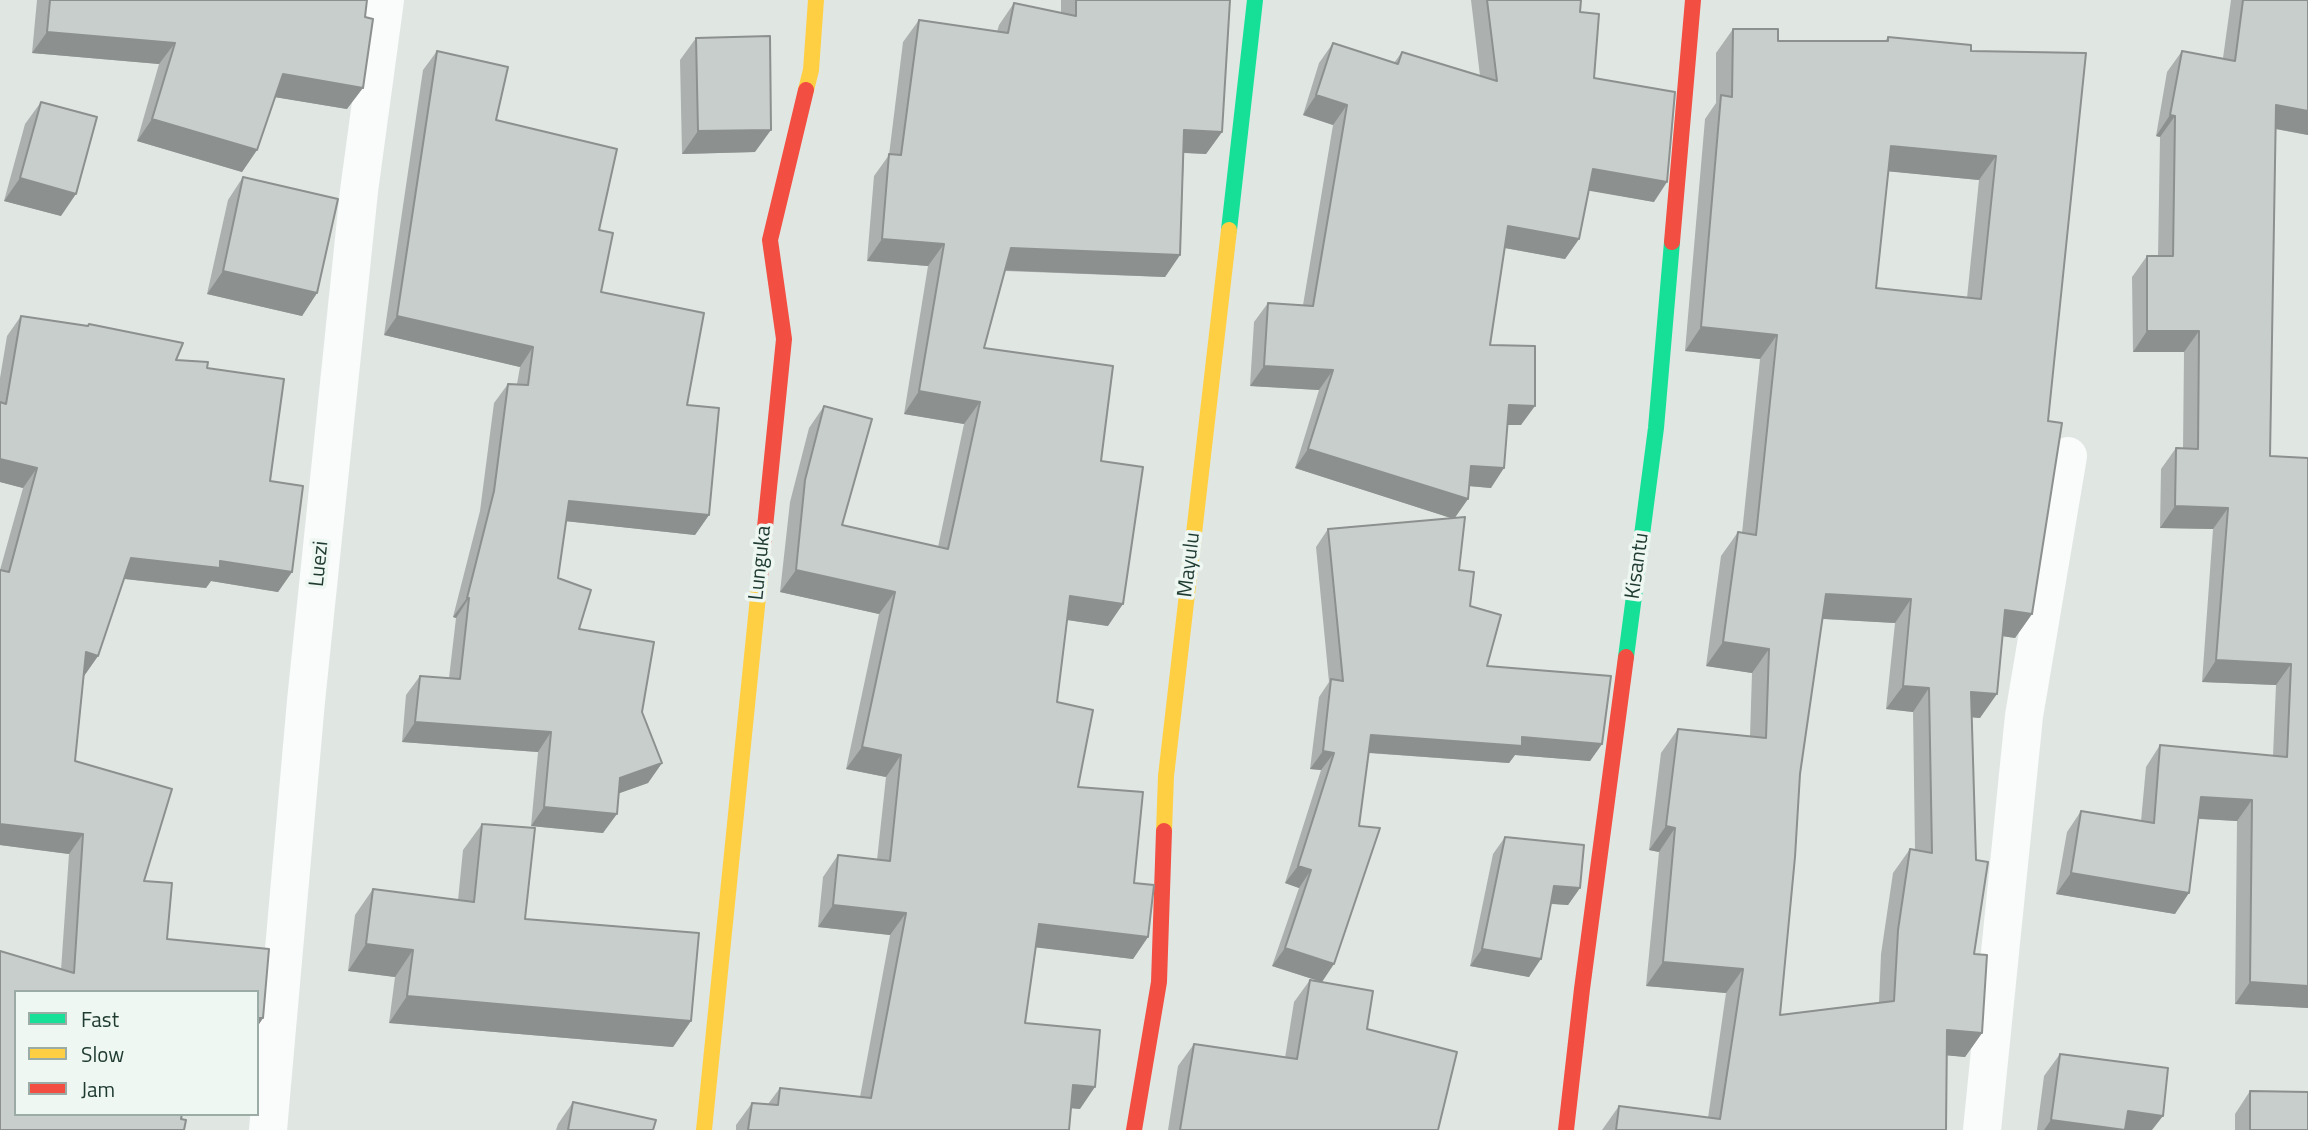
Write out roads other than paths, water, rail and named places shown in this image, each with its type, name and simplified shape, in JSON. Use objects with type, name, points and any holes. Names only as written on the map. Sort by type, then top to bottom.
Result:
[{"type":"street","name":"Luezi","points":[[268,1130],[306,701],[352,260],[385,0]]},
{"type":"street","name":"Lunguka","points":[[704,1130],[784,339],[770,240],[811,70],[816,0]]},
{"type":"street","name":"Mayulu","points":[[1134,1130],[1159,982],[1166,776],[1255,0]]},
{"type":"street","name":"Kisantu","points":[[1566,1130],[1585,961],[1656,428],[1693,0]]},
{"type":"street","points":[[1982,1130],[2024,716],[2068,456]]}]
